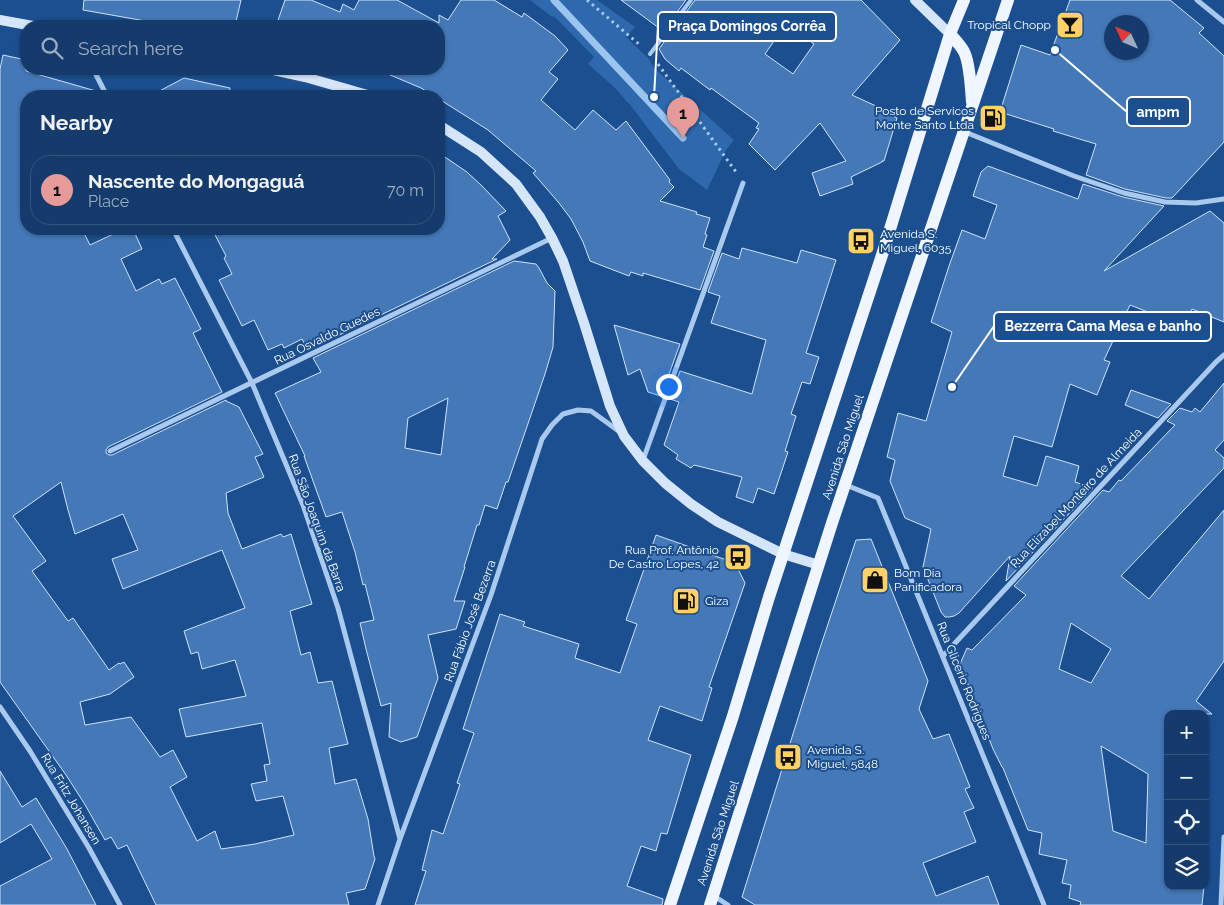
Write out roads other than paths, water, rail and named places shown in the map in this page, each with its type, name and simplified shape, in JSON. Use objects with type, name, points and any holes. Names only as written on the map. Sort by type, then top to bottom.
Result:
[{"type":"main road","points":[[915,0],[961,47],[967,61],[973,107]]},
{"type":"main road","name":"Avenida São Miguel","points":[[670,905],[880,261],[950,34],[964,0]]},
{"type":"main road","name":"Avenida São Miguel","points":[[711,900],[845,484],[1008,0]]},
{"type":"main road","points":[[0,20],[20,24]]},
{"type":"main road","points":[[297,75],[350,90]]},
{"type":"main road","points":[[445,129],[481,152],[516,184],[540,217],[563,261],[610,406],[624,436],[643,461],[665,483],[718,522],[783,554],[819,565]]},
{"type":"street","points":[[1198,0],[1224,22]]},
{"type":"street","points":[[96,75],[104,90]]},
{"type":"street","points":[[965,131],[1074,176],[1124,193],[1165,202],[1196,203],[1224,199]]},
{"type":"street","points":[[643,461],[743,183]]},
{"type":"street","name":"Rua São Joaquim da Barra","points":[[176,235],[252,383],[303,505],[338,608],[400,839]]},
{"type":"street","name":"Rua Osvaldo Guedes","points":[[110,451],[552,238]]},
{"type":"street","name":"Rua Elizabel Monteiro de Almeida","points":[[943,656],[1224,355]]},
{"type":"street","name":"Rua Fábio José Bezerra","points":[[378,905],[400,839],[491,595],[542,439],[552,424],[563,414],[578,410],[592,411],[624,436]]},
{"type":"street","name":"Rua Glicerio Rodrigues","points":[[845,484],[878,498],[1044,905]]},
{"type":"street","name":"Rua Fritz Johansen","points":[[0,707],[30,751],[89,848],[120,905]]},
{"type":"street","points":[[1220,905],[1224,837]]},
{"type":"street","points":[[711,900],[728,905]]},
{"type":"lane","points":[[650,54],[690,0]]},
{"type":"waterway","points":[[554,0],[683,138]]},
{"type":"place","name":"Tropical Chopp","points":[[1070,25]]},
{"type":"place","name":"ampm","points":[[1055,50]]},
{"type":"place","name":"Praça Domingos Corrêa","points":[[654,97]]},
{"type":"place","name":"Posto de Servicos Monte Santo Ltda","points":[[993,118]]},
{"type":"place","name":"Nascente do Mongaguá","points":[[683,138]]},
{"type":"place","name":"Avenida S. Miguel, 6035","points":[[861,241]]},
{"type":"place","name":"Bezzerra Cama Mesa e banho","points":[[952,387]]},
{"type":"place","name":"Rua Prof. Antônio De Castro Lopes, 42","points":[[738,557]]},
{"type":"place","name":"Bom Dia Panificadora","points":[[875,580]]},
{"type":"place","name":"Giza","points":[[686,601]]},
{"type":"place","name":"Avenida S. Miguel, 5848","points":[[788,757]]}]
